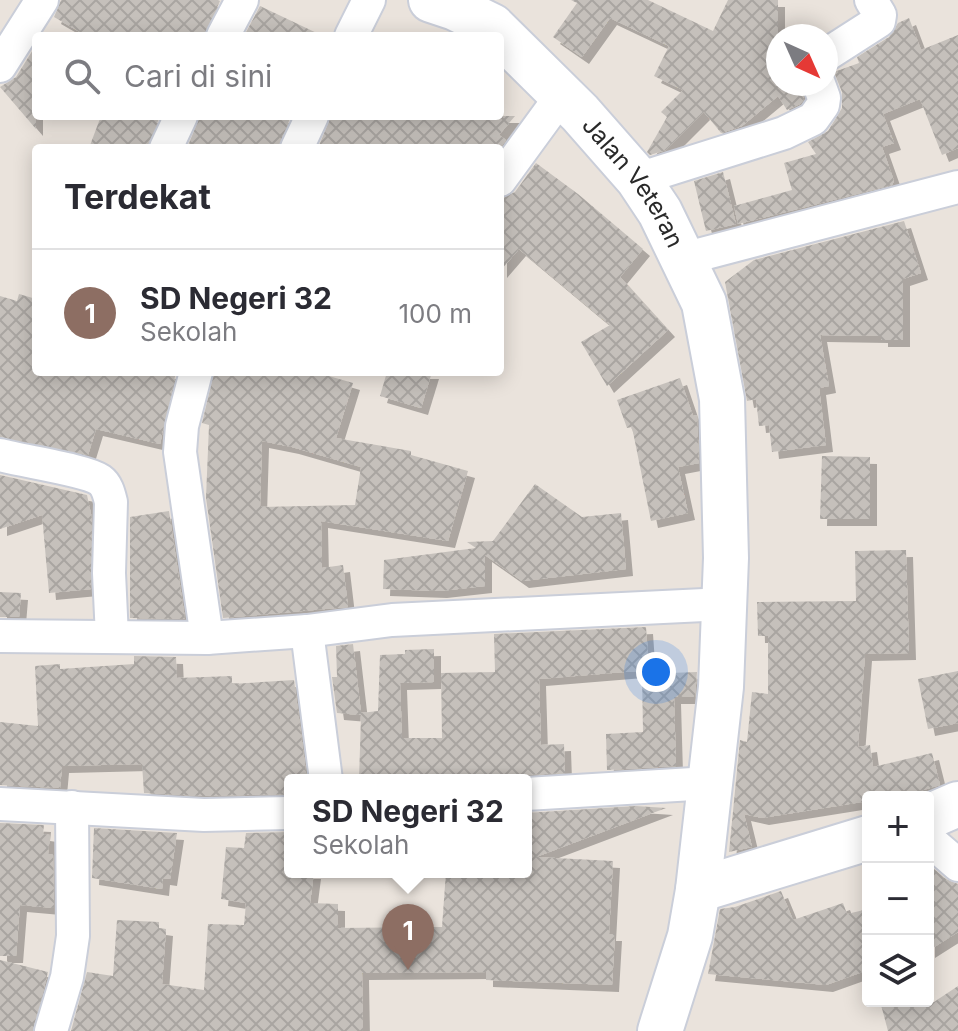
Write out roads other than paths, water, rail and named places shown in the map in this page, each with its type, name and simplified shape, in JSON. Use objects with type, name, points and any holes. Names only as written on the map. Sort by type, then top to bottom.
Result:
[{"type":"street","points":[[0,66],[42,0]]},
{"type":"street","points":[[225,32],[242,0]]},
{"type":"street","points":[[353,32],[369,0]]},
{"type":"street","name":"Jalan Veteran","points":[[431,0],[455,8],[498,32]]},
{"type":"street","points":[[838,47],[879,21],[880,15],[871,0]]},
{"type":"street","name":"Jalan Veteran","points":[[504,38],[562,95],[638,179],[660,212],[704,303],[722,399],[725,604],[721,687],[690,936],[660,1031]]},
{"type":"street","points":[[504,175],[562,95]]},
{"type":"street","points":[[638,179],[784,133],[813,119],[823,105],[821,96]]},
{"type":"street","points":[[168,144],[179,120]]},
{"type":"street","points":[[299,144],[310,120]]},
{"type":"street","points":[[683,259],[958,187]]},
{"type":"street","points":[[195,376],[182,426],[180,452],[207,638]]},
{"type":"street","points":[[0,455],[85,475],[100,480],[109,490],[112,637]]},
{"type":"street","points":[[0,636],[207,638],[307,631],[392,620],[725,604]]},
{"type":"street","points":[[307,631],[325,774]]},
{"type":"street","points":[[532,794],[710,783]]},
{"type":"street","points":[[0,804],[204,815],[284,813]]},
{"type":"street","points":[[934,814],[958,804]]},
{"type":"street","points":[[51,1031],[67,977],[73,936],[72,807]]},
{"type":"street","points":[[698,890],[862,840]]},
{"type":"street","points":[[934,844],[958,865]]},
{"type":"place","name":"SD Negeri 32","points":[[408,970]]}]
